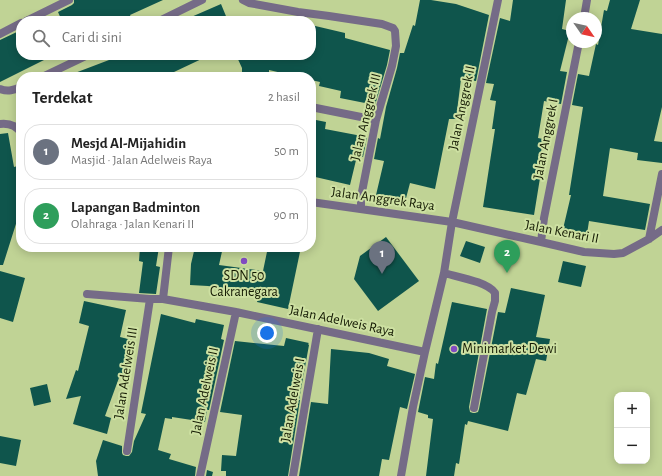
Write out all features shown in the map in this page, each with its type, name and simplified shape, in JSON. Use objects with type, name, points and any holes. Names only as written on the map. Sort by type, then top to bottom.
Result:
[{"type":"street","points":[[36,16],[69,0]]},
{"type":"street","points":[[169,16],[202,0]]},
{"type":"street","name":"Jalan Anggrek III","points":[[242,0],[249,3],[298,12],[382,24],[393,28],[395,31],[396,46],[392,66],[376,120],[360,208]]},
{"type":"street","name":"Jalan Anggrek II","points":[[452,222],[498,0]]},
{"type":"street","points":[[585,12],[587,0]]},
{"type":"street","points":[[0,34],[16,26]]},
{"type":"street","name":"Jalan Anggrek I","points":[[541,242],[544,218],[578,48]]},
{"type":"street","points":[[52,72],[78,60]]},
{"type":"street","points":[[0,89],[10,91],[16,89]]},
{"type":"street","points":[[316,107],[376,120]]},
{"type":"street","points":[[0,124],[8,123],[16,128]]},
{"type":"street","points":[[649,239],[662,174]]},
{"type":"street","name":"Jalan Anggrek Raya","points":[[316,203],[452,222]]},
{"type":"street","points":[[401,476],[413,407],[444,273],[452,222]]},
{"type":"street","name":"Jalan Kenari II","points":[[452,222],[584,252],[614,254],[623,253],[662,230]]},
{"type":"street","points":[[163,298],[168,252]]},
{"type":"street","points":[[444,273],[482,283],[495,293],[495,301],[474,408]]},
{"type":"street","name":"Jalan Adelweis Raya","points":[[87,294],[150,299],[163,298],[425,352]]},
{"type":"street","name":"Jalan Adelweis III","points":[[127,451],[150,299]]},
{"type":"street","name":"Jalan Adelweis II","points":[[200,476],[236,312]]},
{"type":"street","name":"Jalan Adelweis I","points":[[293,476],[318,329]]},
{"type":"building","points":[[74,0],[163,0],[130,16],[60,16],[58,12],[74,3]]},
{"type":"building","points":[[420,0],[431,0],[456,4],[489,15],[476,81],[461,79],[456,119],[449,119],[435,189],[410,183],[405,202],[376,195],[384,161],[374,159],[400,53],[404,53],[413,25],[415,26]]},
{"type":"building","points":[[513,0],[566,0],[562,29],[566,30],[566,47],[560,71],[567,72],[561,104],[544,101],[538,138],[543,139],[537,178],[540,178],[534,215],[483,207],[495,129],[492,129],[496,101],[490,100],[494,84],[486,83],[500,18],[510,21]]},
{"type":"building","points":[[610,0],[640,0],[631,29],[662,34],[662,107],[654,141],[662,142],[662,163],[637,160],[638,153],[610,148],[603,196],[650,204],[645,230],[589,221],[587,234],[563,229],[571,195],[569,195],[583,107],[572,105],[578,74],[589,76],[595,48],[602,48],[602,22],[604,10],[607,11]]},
{"type":"building","points":[[221,4],[226,16],[193,16]]},
{"type":"building","points":[[316,26],[345,33],[345,38],[390,50],[375,105],[340,98],[341,91],[319,86],[320,82],[316,81],[316,72],[278,72],[269,70],[269,72],[242,72],[238,60],[316,60]]},
{"type":"building","points":[[16,32],[16,60],[44,60],[20,72],[16,72],[16,74],[0,82],[0,40]]},
{"type":"building","points":[[109,60],[199,60],[174,72],[78,72]]},
{"type":"building","points":[[316,120],[326,122],[325,129],[367,137],[363,157],[357,156],[350,185],[316,177]]},
{"type":"building","points":[[8,133],[14,167],[16,166],[16,224],[3,265],[0,265],[0,134]]},
{"type":"building","points":[[386,237],[419,281],[378,311],[354,279],[360,256]]},
{"type":"building","points":[[466,241],[485,247],[480,263],[460,256]]},
{"type":"building","points":[[140,252],[158,252],[156,266],[160,267],[156,294],[139,293],[143,262],[139,261]]},
{"type":"building","points":[[194,252],[222,252],[219,265],[263,271],[267,252],[300,252],[288,309],[257,302],[259,294],[208,286],[190,285],[191,264]]},
{"type":"building","points":[[563,261],[586,266],[581,287],[558,282]]},
{"type":"building","points":[[0,271],[25,278],[13,322],[0,318]]},
{"type":"building","points":[[511,288],[545,295],[536,337],[550,339],[546,361],[536,359],[526,395],[517,393],[508,431],[468,421],[467,425],[465,424],[459,464],[456,463],[454,476],[426,476],[433,419],[428,418],[428,415],[418,412],[425,377],[434,379],[436,363],[438,364],[452,302],[487,309],[469,407],[470,412],[475,413],[478,412],[479,409],[498,312],[505,313]]},
{"type":"building","points":[[84,301],[126,310],[120,337],[132,340],[123,376],[120,375],[105,416],[111,418],[107,434],[73,424],[81,396],[66,399],[76,370],[78,371],[89,326],[79,323]]},
{"type":"building","points":[[161,314],[195,323],[196,319],[224,325],[221,339],[224,340],[205,422],[172,417],[172,419],[165,418],[158,450],[171,454],[169,459],[196,467],[195,476],[98,476],[96,461],[103,440],[122,446],[123,455],[129,456],[132,452],[134,441],[146,414],[141,413]]},
{"type":"building","points":[[286,338],[309,343],[288,476],[226,476],[226,471],[221,471],[222,455],[236,456],[242,415],[220,412],[235,341],[284,346]]},
{"type":"building","points":[[331,349],[369,353],[389,359],[387,366],[415,374],[407,409],[400,407],[389,460],[382,459],[379,476],[299,476],[311,402],[328,404]]},
{"type":"building","points":[[47,384],[51,402],[34,406],[30,388]]},
{"type":"building","points":[[0,436],[21,440],[16,466],[0,463]]},
{"type":"building","points":[[207,470],[213,472],[212,476],[206,476]]},
{"type":"place","name":"SDN 50 Cakranegara","points":[[244,261]]},
{"type":"place","name":"Lapangan Badminton","points":[[507,273]]},
{"type":"place","name":"Mesjd Al-Mijahidin","points":[[382,274]]},
{"type":"place","name":"Minimarket Dewi","points":[[454,349]]}]
